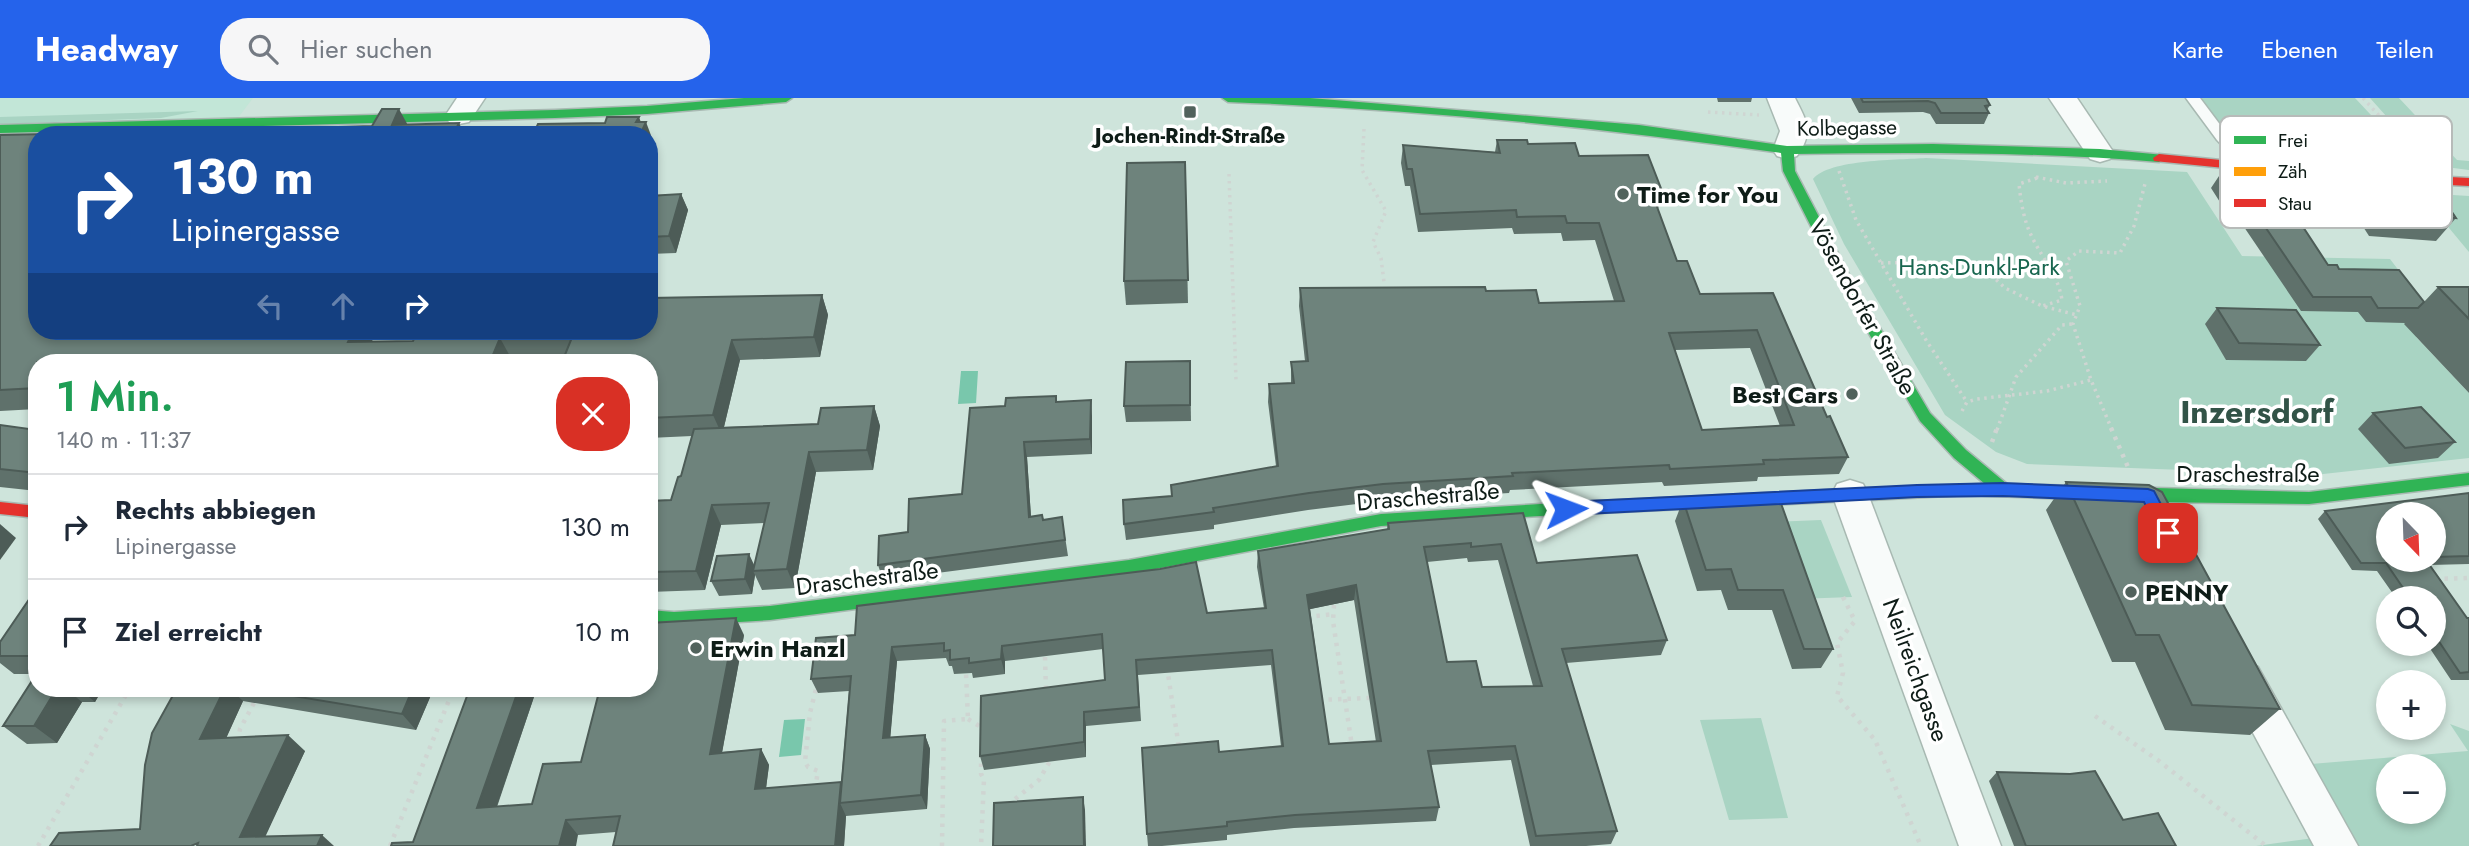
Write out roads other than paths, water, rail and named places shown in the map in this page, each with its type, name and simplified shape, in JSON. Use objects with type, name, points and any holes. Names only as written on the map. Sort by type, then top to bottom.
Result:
[{"type":"main road","points":[[63,126],[465,107],[647,110],[786,98]]},
{"type":"main road","name":"Kolbegasse","points":[[1228,98],[1298,99],[1639,129],[1787,150],[1933,148],[2109,154],[2220,164]]},
{"type":"main road","points":[[0,129],[28,128]]},
{"type":"main road","name":"Vösendorfer Straße","points":[[1787,150],[1789,171],[1835,261],[1924,417],[1960,454],[2003,489]]},
{"type":"main road","name":"Draschestraße","points":[[658,617],[770,613],[1129,567],[1381,520],[1850,494],[2003,489],[2148,496],[2309,498],[2469,479]]},
{"type":"main road","points":[[0,509],[28,511]]},
{"type":"street","name":"Vösendorfer Straße","points":[[1781,98],[1795,132],[1793,144],[1787,150]]},
{"type":"street","points":[[2063,98],[2109,154]]},
{"type":"street","name":"Neilreichgasse","points":[[1850,494],[1980,846]]},
{"type":"street","points":[[2148,496],[2169,535]]},
{"type":"street","points":[[2230,653],[2337,846]]},
{"type":"lane","points":[[2193,98],[2220,134]]},
{"type":"place","name":"Jochen-Rindt-Straße","points":[[1190,112]]},
{"type":"place","name":"Time for You","points":[[1623,194]]},
{"type":"place","name":"Best Cars","points":[[1852,394]]},
{"type":"place","name":"PENNY","points":[[2131,592]]},
{"type":"place","name":"Erwin Hanzl","points":[[696,648]]},
{"type":"district","name":"Inzersdorf","points":[[2257,412]]},
{"type":"park label","name":"Hans-Dunkl-Park","points":[[1979,266]]}]
